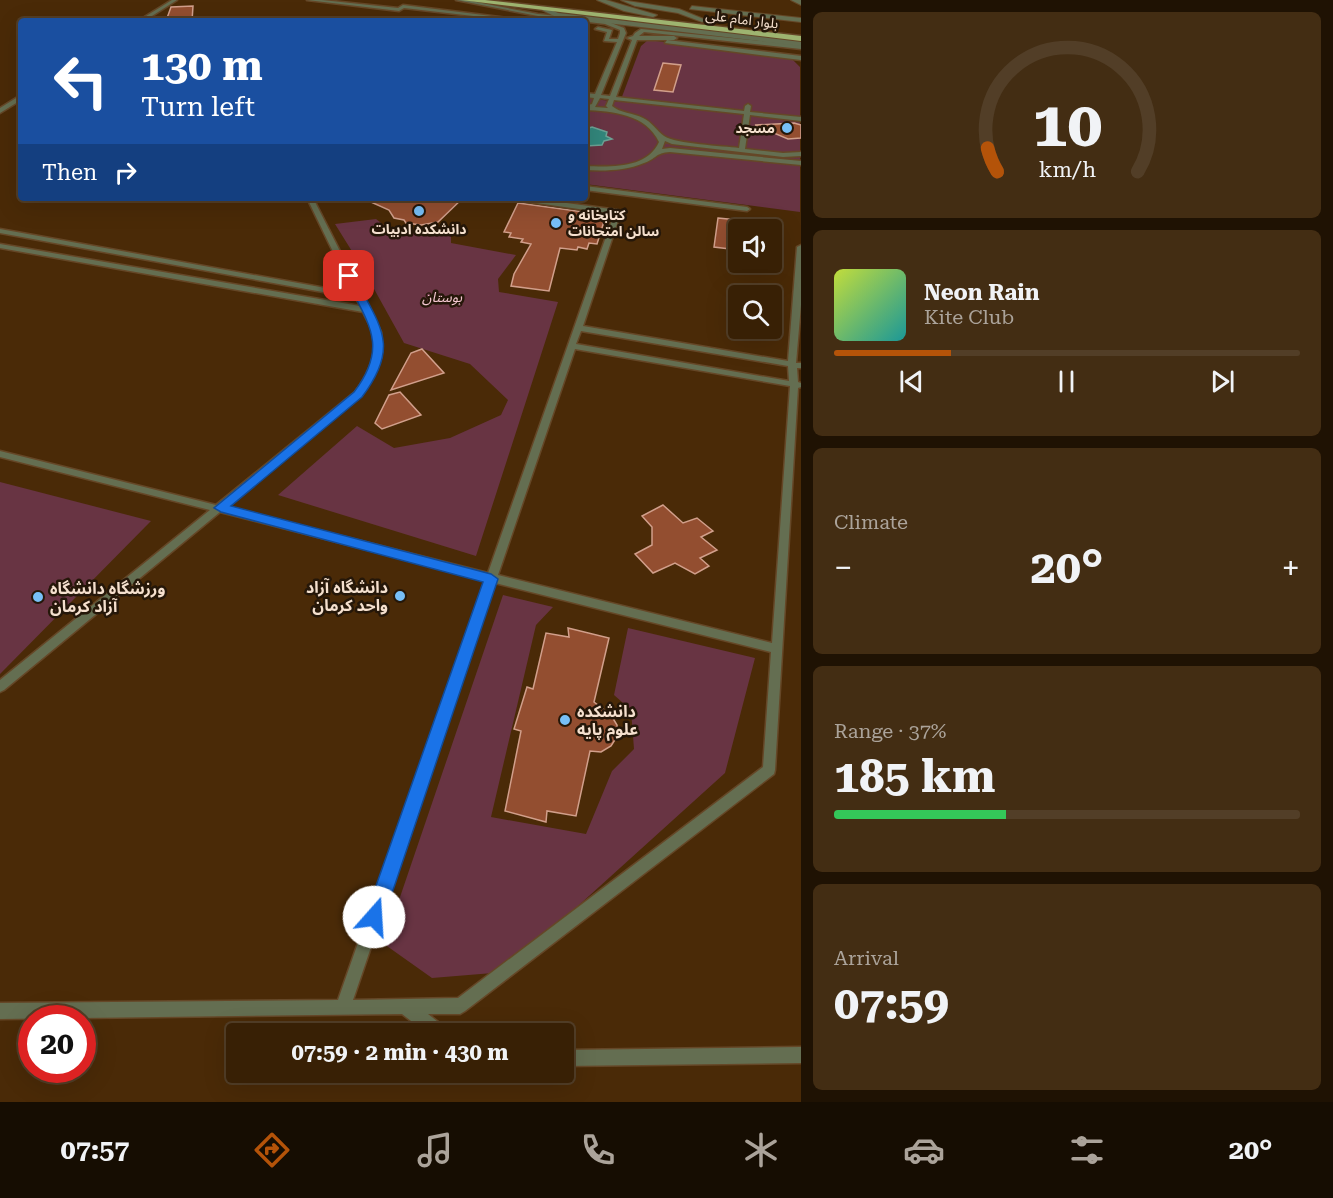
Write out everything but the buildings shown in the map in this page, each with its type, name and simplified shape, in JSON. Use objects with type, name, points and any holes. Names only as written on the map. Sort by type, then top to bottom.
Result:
[{"type":"highway","name":"بلوار امام علی","points":[[465,0],[801,39]]},
{"type":"highway","name":"بلوار امام علی","points":[[520,0],[801,32]]},
{"type":"street","points":[[600,0],[626,10],[653,15]]},
{"type":"street","points":[[624,0],[637,5],[679,11],[702,20]]},
{"type":"street","points":[[699,0],[707,4]]},
{"type":"street","points":[[692,8],[801,20]]},
{"type":"street","points":[[544,9],[556,15],[580,18]]},
{"type":"street","points":[[588,19],[801,46]]},
{"type":"lane","points":[[146,18],[175,0]]},
{"type":"lane","points":[[309,0],[399,10],[403,6],[504,18]]},
{"type":"lane","points":[[458,0],[560,18]]},
{"type":"lane","points":[[431,15],[436,10]]},
{"type":"lane","points":[[588,22],[617,26],[622,29],[594,105],[588,107]]},
{"type":"lane","points":[[588,28],[610,31],[606,40],[647,40],[801,58]]},
{"type":"lane","points":[[615,112],[609,106],[635,39],[643,30],[801,46]]},
{"type":"lane","points":[[647,40],[666,37],[801,53]]},
{"type":"lane","points":[[786,52],[801,67]]},
{"type":"lane","points":[[588,90],[801,119]]},
{"type":"lane","points":[[588,95],[598,93]]},
{"type":"lane","points":[[0,111],[18,99]]},
{"type":"lane","points":[[588,108],[615,112],[645,122],[661,137],[672,142],[783,155],[801,154]]},
{"type":"lane","points":[[748,110],[801,112]]},
{"type":"lane","points":[[742,150],[748,110]]},
{"type":"lane","points":[[658,152],[662,145],[661,137]]},
{"type":"lane","points":[[588,169],[630,165],[658,152],[670,150],[801,164]]},
{"type":"lane","points":[[588,188],[747,209]]},
{"type":"lane","points":[[0,687],[358,394],[370,379],[377,363],[380,347],[377,332],[312,201]]},
{"type":"lane","points":[[343,1007],[618,212],[573,202],[554,201]]},
{"type":"lane","points":[[0,231],[359,296]]},
{"type":"lane","points":[[0,246],[366,310]]},
{"type":"lane","points":[[0,1011],[460,1006],[770,770],[797,385],[801,247]]},
{"type":"lane","points":[[578,328],[796,365]]},
{"type":"lane","points":[[572,346],[797,385]]},
{"type":"lane","points":[[0,454],[221,508],[491,579],[778,649]]},
{"type":"lane","points":[[404,1006],[427,1023]]},
{"type":"lane","points":[[574,1058],[801,1055]]},
{"type":"green space","points":[[648,40],[791,58],[800,67],[800,212],[588,184],[588,98],[620,102],[641,46]]},
{"type":"green space","name":"بوستان","points":[[376,219],[389,229],[451,231],[451,243],[516,255],[498,279],[499,292],[558,302],[476,556],[278,495],[357,426],[394,448],[450,438],[501,415],[508,400],[470,364],[404,343],[335,224]]},
{"type":"green space","name":"ورزشگاه دانشگاه آزاد کرمان","points":[[0,482],[151,521],[0,674]]},
{"type":"green space","points":[[503,595],[553,607],[536,625],[491,817],[586,834],[612,771],[634,749],[631,710],[614,695],[628,628],[755,658],[725,773],[505,972],[432,978],[384,944]]},
{"type":"water","points":[[592,127],[607,132],[606,136],[612,139],[604,141],[602,145],[588,146],[588,128]]},
{"type":"place","name":"مسجد","points":[[787,128]]},
{"type":"place","name":"دانشکده ادبیات","points":[[419,211]]},
{"type":"place","name":"کتابخانه و سالن امتحانات","points":[[556,223]]},
{"type":"place","name":"دانشگاه آزاد واحد کرمان","points":[[400,596]]},
{"type":"place","name":"ورزشگاه دانشگاه آزاد کرمان","points":[[38,597]]},
{"type":"place","name":"دانشکده علوم پایه","points":[[565,720]]},
{"type":"route","points":[[349,276],[377,332],[380,347],[377,363],[370,379],[358,394],[221,508],[491,579],[374,917]]}]
